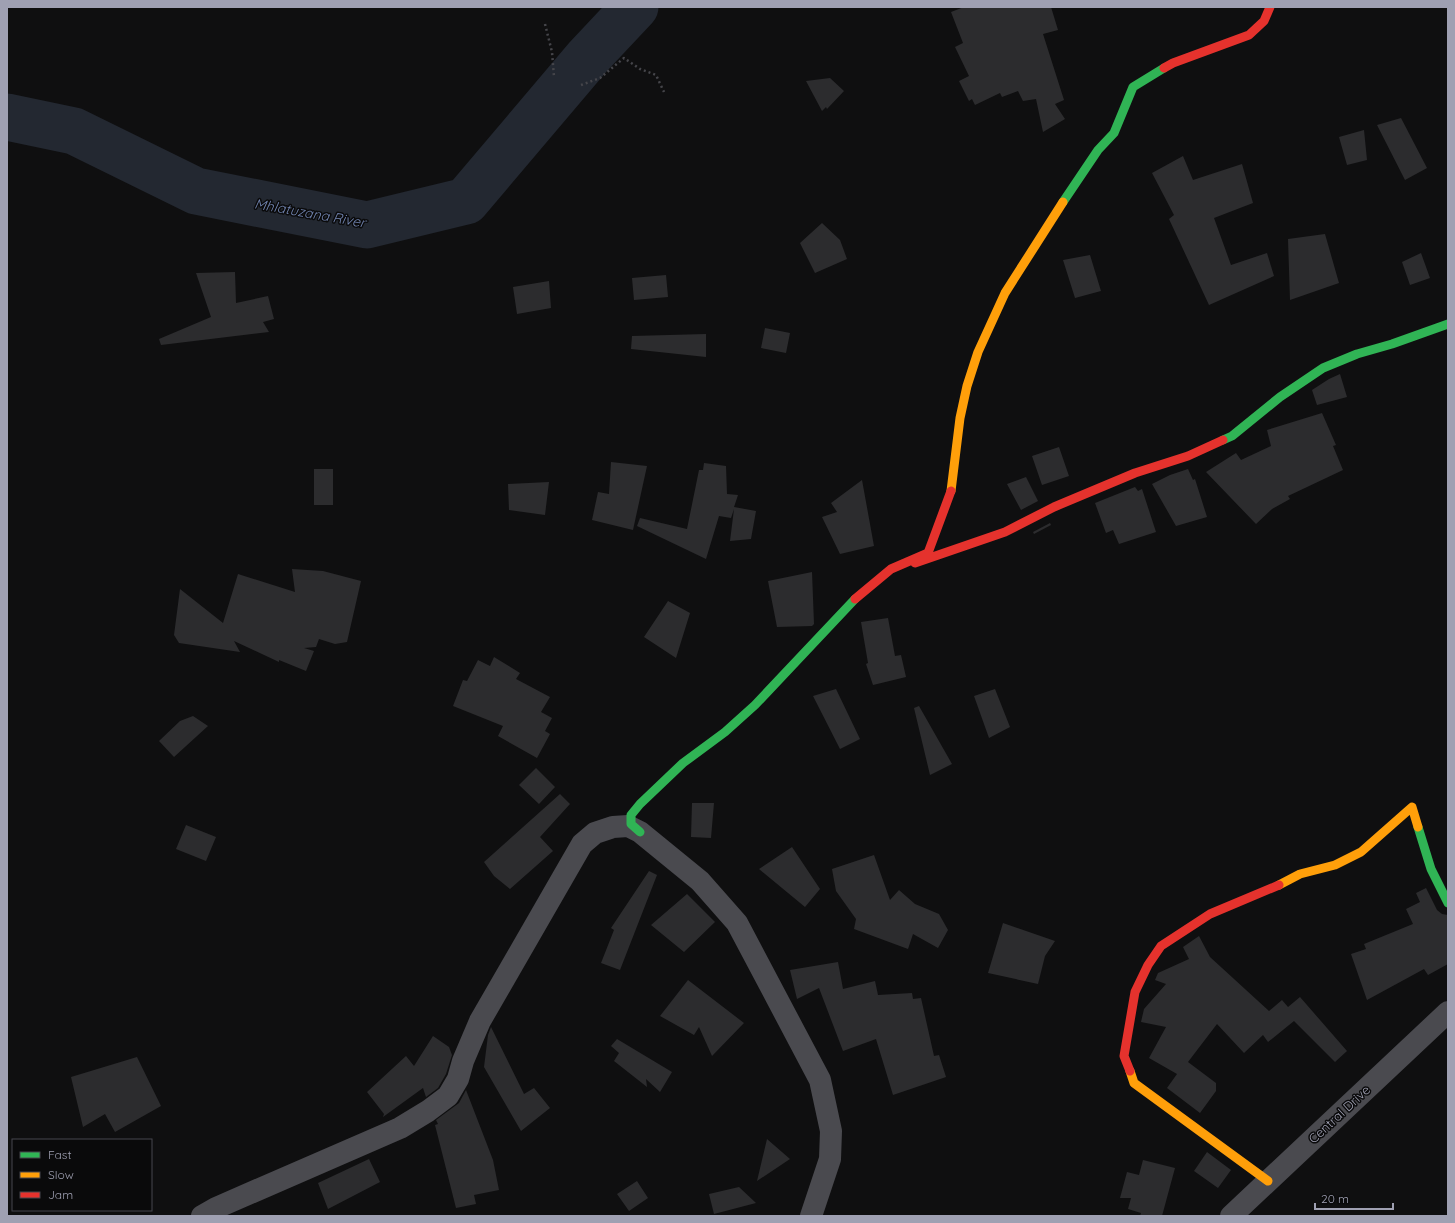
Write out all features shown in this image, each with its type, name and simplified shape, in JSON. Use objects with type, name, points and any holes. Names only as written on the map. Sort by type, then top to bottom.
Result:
[{"type":"street","points":[[811,1216],[830,1159],[831,1131],[820,1080],[737,923],[700,881],[631,824],[631,816],[640,804],[683,763],[725,732],[796,664],[847,606],[891,570],[928,553],[941,520],[952,484],[960,418],[967,386],[978,352],[1005,293],[1079,177],[1098,150],[1114,133],[1133,88],[1173,63],[1249,35],[1264,21],[1270,7]]},
{"type":"street","points":[[891,570],[940,555],[1005,532],[1054,507],[1135,473],[1188,456],[1232,436],[1280,397],[1323,368],[1357,354],[1392,344],[1448,324]]},
{"type":"street","points":[[1268,1181],[1134,1083],[1124,1056],[1125,1044],[1135,992],[1148,965],[1161,946],[1210,914],[1268,891],[1300,874],[1335,865],[1361,852],[1412,807],[1423,849],[1439,889],[1448,903]]},
{"type":"street","points":[[202,1216],[223,1205],[400,1128],[428,1111],[448,1096],[458,1079],[463,1061],[480,1021],[582,844],[595,833],[613,827],[628,826],[640,832]]},
{"type":"street","name":"Central Drive","points":[[1231,1216],[1448,1012]]},
{"type":"path","points":[[545,24],[552,52],[554,77]]},
{"type":"path","points":[[581,85],[600,78],[624,58],[640,69],[656,75],[664,92]]},
{"type":"building","points":[[964,7],[1051,7],[1058,30],[1043,34],[1064,100],[1055,104],[1065,119],[1043,132],[1036,99],[1023,101],[1018,91],[1002,97],[1000,93],[975,105],[972,99],[969,101],[959,81],[969,76],[955,47],[963,43],[951,12]]},
{"type":"building","points":[[830,78],[844,91],[827,109],[826,107],[822,111],[806,81]]},
{"type":"building","points":[[1401,118],[1427,168],[1405,180],[1377,125]]},
{"type":"building","points":[[1364,130],[1367,160],[1347,165],[1339,137]]},
{"type":"building","points":[[1183,156],[1193,180],[1242,164],[1253,203],[1214,218],[1231,265],[1267,253],[1274,276],[1209,305],[1169,219],[1174,215],[1152,173]]},
{"type":"building","points":[[822,223],[840,240],[847,259],[815,273],[800,243]]},
{"type":"building","points":[[1325,234],[1339,283],[1290,300],[1288,239]]},
{"type":"building","points":[[1421,253],[1430,278],[1410,285],[1402,262]]},
{"type":"building","points":[[1090,255],[1101,291],[1075,298],[1063,260]]},
{"type":"building","points":[[235,272],[236,303],[268,296],[274,319],[263,322],[269,332],[161,345],[159,339],[211,317],[196,273]]},
{"type":"building","points":[[666,275],[668,297],[634,300],[632,278]]},
{"type":"building","points":[[549,281],[551,308],[517,314],[513,287]]},
{"type":"building","points":[[765,328],[790,333],[786,353],[761,348]]},
{"type":"building","points":[[706,334],[706,357],[631,349],[632,336]]},
{"type":"building","points":[[1340,374],[1347,397],[1317,405],[1312,390]]},
{"type":"building","points":[[1322,413],[1336,445],[1333,446],[1343,470],[1288,496],[1290,499],[1272,509],[1256,524],[1206,472],[1236,453],[1241,460],[1271,446],[1267,430]]},
{"type":"building","points":[[1059,447],[1069,476],[1042,485],[1032,456]]},
{"type":"building","points":[[611,462],[647,466],[633,530],[592,520],[598,492],[609,494]]},
{"type":"building","points":[[704,463],[726,466],[727,494],[738,495],[734,507],[756,511],[751,539],[730,541],[734,509],[731,518],[719,516],[706,559],[637,526],[640,518],[687,529],[699,470],[703,470]]},
{"type":"building","points":[[314,469],[333,469],[333,505],[314,505]]},
{"type":"building","points":[[1188,469],[1193,480],[1195,479],[1207,517],[1176,526],[1152,484],[1170,475]]},
{"type":"building","points":[[1026,477],[1038,501],[1021,510],[1007,484]]},
{"type":"building","points":[[862,480],[874,546],[840,554],[822,517],[837,512],[831,503]]},
{"type":"building","points":[[549,482],[545,515],[509,510],[508,484]]},
{"type":"building","points":[[1135,487],[1138,491],[1142,489],[1156,532],[1119,544],[1113,530],[1106,533],[1095,503]]},
{"type":"building","points":[[1050,523],[1051,525],[1034,534],[1033,532]]},
{"type":"building","points":[[292,569],[323,571],[361,581],[347,642],[335,644],[319,639],[316,647],[304,648],[314,651],[306,671],[279,660],[279,662],[234,641],[240,652],[179,643],[174,635],[180,589],[223,623],[238,574],[295,592]]},
{"type":"building","points":[[812,572],[814,624],[812,626],[777,627],[768,581]]},
{"type":"building","points":[[668,601],[690,613],[676,658],[644,637]]},
{"type":"building","points":[[888,618],[895,656],[901,655],[906,677],[873,685],[866,664],[868,663],[861,622]]},
{"type":"building","points":[[494,657],[520,673],[516,679],[550,697],[541,712],[552,718],[545,731],[550,734],[537,758],[498,736],[503,726],[453,706],[463,680],[467,681],[478,660],[490,666]]},
{"type":"building","points":[[836,689],[860,739],[840,749],[813,696]]},
{"type":"building","points":[[995,689],[1010,727],[989,738],[974,696]]},
{"type":"building","points":[[919,706],[952,764],[930,775],[914,708]]},
{"type":"building","points":[[193,716],[208,726],[174,757],[159,741],[180,721]]},
{"type":"building","points":[[536,768],[555,787],[539,804],[519,785]]},
{"type":"building","points":[[560,794],[570,804],[540,837],[553,851],[510,889],[494,876],[484,862]]},
{"type":"building","points":[[692,803],[714,803],[711,838],[691,837]]},
{"type":"building","points":[[186,825],[216,837],[206,861],[176,849]]},
{"type":"building","points":[[792,847],[820,889],[805,907],[759,869]]},
{"type":"building","points":[[874,855],[890,900],[899,890],[915,904],[939,914],[948,930],[938,948],[913,934],[908,949],[854,929],[856,919],[836,891],[832,869]]},
{"type":"building","points":[[649,871],[657,875],[620,970],[601,963],[614,930],[611,928]]},
{"type":"building","points":[[1426,888],[1437,910],[1442,914],[1448,915],[1448,964],[1428,975],[1424,969],[1367,1000],[1351,954],[1366,949],[1364,944],[1413,924],[1406,909],[1420,902],[1416,893]]},
{"type":"building","points":[[687,894],[715,922],[684,952],[651,925]]},
{"type":"building","points":[[1003,923],[1055,941],[1045,956],[1038,984],[988,973]]},
{"type":"building","points":[[1199,936],[1210,957],[1269,1011],[1282,1000],[1288,1007],[1300,997],[1347,1051],[1335,1062],[1294,1021],[1268,1042],[1263,1035],[1244,1053],[1217,1024],[1188,1062],[1216,1083],[1216,1091],[1200,1113],[1167,1088],[1177,1074],[1149,1058],[1166,1027],[1141,1022],[1144,1009],[1166,984],[1155,980],[1158,973],[1189,959],[1183,947]]},
{"type":"building","points":[[838,962],[843,989],[875,981],[878,995],[912,993],[913,999],[921,998],[934,1056],[939,1055],[946,1077],[893,1095],[876,1039],[843,1051],[819,988],[797,999],[790,970]]},
{"type":"building","points":[[688,980],[744,1023],[712,1056],[699,1027],[694,1035],[660,1016]]},
{"type":"building","points":[[491,1027],[524,1094],[534,1088],[550,1108],[521,1131],[484,1067],[488,1035]]},
{"type":"building","points":[[433,1036],[449,1047],[452,1055],[446,1074],[438,1088],[426,1097],[423,1088],[383,1117],[384,1114],[367,1092],[406,1056],[414,1066]]},
{"type":"building","points":[[617,1039],[672,1072],[660,1092],[646,1079],[647,1087],[614,1061],[619,1053],[611,1046]]},
{"type":"building","points":[[137,1057],[161,1106],[115,1132],[105,1114],[83,1127],[71,1077]]},
{"type":"building","points":[[466,1090],[493,1160],[499,1190],[474,1195],[476,1204],[456,1208],[435,1125],[438,1124],[436,1120],[459,1103]]},
{"type":"building","points":[[767,1139],[790,1159],[757,1181]]},
{"type":"building","points":[[1207,1152],[1231,1170],[1218,1188],[1194,1171]]},
{"type":"building","points":[[369,1159],[380,1182],[328,1209],[318,1183]]},
{"type":"building","points":[[1143,1160],[1175,1168],[1162,1216],[1140,1216],[1141,1213],[1128,1209],[1131,1198],[1120,1198],[1127,1172],[1139,1175]]},
{"type":"building","points":[[637,1181],[648,1198],[629,1211],[617,1194]]},
{"type":"building","points":[[739,1187],[756,1203],[714,1214],[709,1194]]},
{"type":"waterway","name":"Mhlatuzana River","points":[[7,117],[74,131],[196,191],[367,225],[466,201],[588,57],[635,7]]},
{"type":"traffic: fast","points":[[1063,202],[1098,150],[1114,133],[1133,87],[1164,68]]},
{"type":"traffic: fast","points":[[1223,440],[1232,436],[1280,397],[1323,368],[1357,354],[1392,344],[1448,324]]},
{"type":"traffic: fast","points":[[640,832],[631,824],[631,815],[640,804],[683,763],[725,732],[755,705],[855,599]]},
{"type":"traffic: fast","points":[[1418,827],[1431,869],[1448,903]]},
{"type":"traffic: slow","points":[[951,491],[960,418],[967,386],[978,352],[1005,293],[1063,202]]},
{"type":"traffic: slow","points":[[1279,885],[1300,874],[1335,865],[1361,852],[1412,807],[1418,827]]},
{"type":"traffic: slow","points":[[1130,1071],[1134,1083],[1268,1181]]},
{"type":"traffic: jam","points":[[1164,68],[1173,63],[1249,35],[1264,21],[1270,7]]},
{"type":"traffic: jam","points":[[915,563],[1005,532],[1054,507],[1135,473],[1188,456],[1223,440]]},
{"type":"traffic: jam","points":[[855,599],[891,569],[928,553],[951,491]]},
{"type":"traffic: jam","points":[[1130,1071],[1124,1056],[1135,992],[1148,965],[1161,946],[1210,914],[1279,885]]}]
